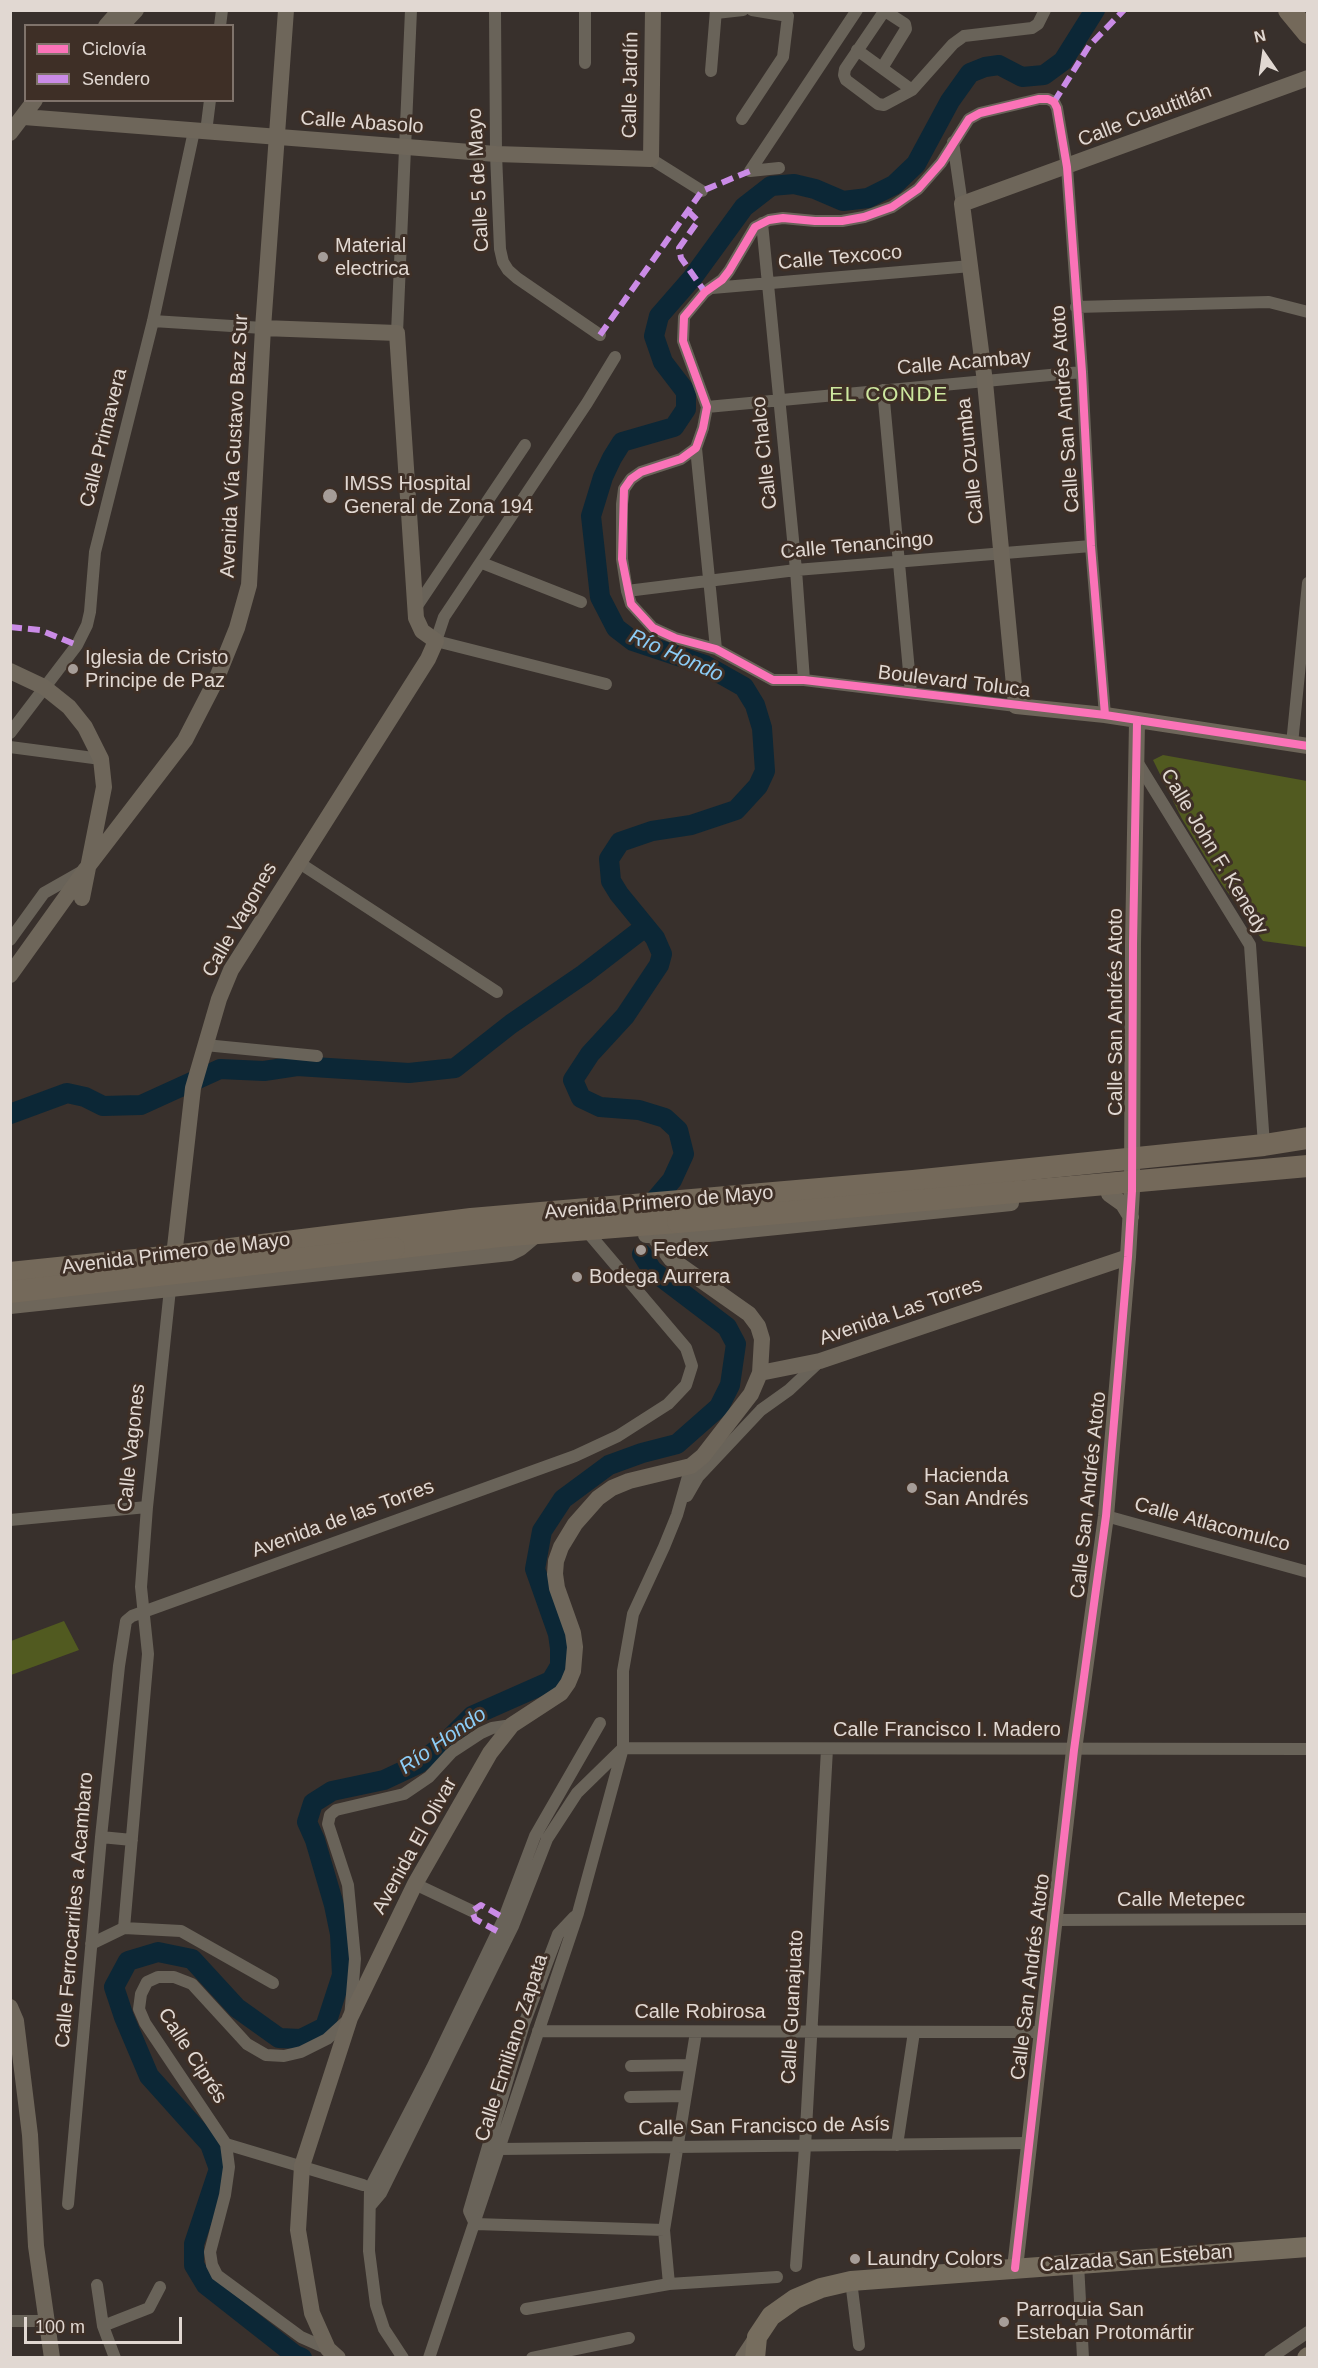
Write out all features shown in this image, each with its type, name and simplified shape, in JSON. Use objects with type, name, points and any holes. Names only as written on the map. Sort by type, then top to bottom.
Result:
[{"type":"highway","points":[[1289,10],[1308,33]]},
{"type":"highway","points":[[1301,10],[1308,19]]},
{"type":"highway","name":"Avenida Primero de Mayo","points":[[10,1273],[174,1256],[471,1219],[913,1181],[1264,1145],[1308,1138]]},
{"type":"highway","name":"Avenida Primero de Mayo","points":[[10,1292],[500,1236],[1308,1166]]},
{"type":"highway","points":[[913,1181],[926,1196],[926,1203],[918,1213]]},
{"type":"main road","points":[[1279,10],[1308,46]]},
{"type":"main road","name":"Calzada San Esteban","points":[[757,2337],[771,2316],[795,2299],[821,2288],[851,2281],[1308,2247]]},
{"type":"main road","points":[[755,2358],[757,2337]]},
{"type":"street","points":[[108,24],[120,10]]},
{"type":"street","points":[[123,24],[136,10]]},
{"type":"street","name":"Avenida Vía Gustavo Baz Sur","points":[[10,975],[86,869],[185,740],[216,680],[237,628],[249,585],[263,328],[286,10]]},
{"type":"street","points":[[411,10],[397,333],[416,618],[422,631],[436,642],[606,684]]},
{"type":"street","name":"Calle 5 de Mayo","points":[[495,10],[496,154],[500,249],[503,262],[508,270],[518,278],[600,335]]},
{"type":"street","points":[[585,10],[585,63]]},
{"type":"street","name":"Calle Jardín","points":[[651,159],[653,10]]},
{"type":"street","points":[[711,71],[716,12],[743,10]]},
{"type":"street","points":[[742,118],[783,57],[788,16],[752,10]]},
{"type":"street","points":[[778,168],[750,171],[857,10]]},
{"type":"street","points":[[882,68],[906,29],[905,24],[885,11],[845,69],[846,80],[878,104],[884,105],[912,90],[953,44],[964,36],[1032,28],[1038,24],[1045,10]]},
{"type":"street","points":[[857,50],[912,90]]},
{"type":"street","name":"Calle Cuautitlán","points":[[962,204],[1308,78]]},
{"type":"street","name":"Calle San Andrés Atoto","points":[[953,142],[969,119],[980,113],[1039,99],[1048,99],[1058,108],[1067,167],[1082,372],[1091,546],[1105,716]]},
{"type":"street","points":[[10,133],[17,118],[33,102]]},
{"type":"street","points":[[17,118],[43,102]]},
{"type":"street","name":"Calle Primavera","points":[[10,733],[77,645],[87,625],[96,552],[200,131],[209,102]]},
{"type":"street","name":"Calle Abasolo","points":[[17,118],[496,154],[651,159]]},
{"type":"street","points":[[716,649],[696,448],[707,407],[687,358],[683,341],[684,316],[705,292],[729,271],[755,227],[783,218],[842,221],[864,217],[892,207],[918,189],[941,163],[953,142]]},
{"type":"street","name":"Calle Ozumba","points":[[953,142],[985,382],[1016,706]]},
{"type":"street","points":[[651,159],[702,191]]},
{"type":"street","name":"Calle Chalco","points":[[762,223],[796,570],[804,680]]},
{"type":"street","name":"Calle Texcoco","points":[[712,288],[971,266]]},
{"type":"street","points":[[1076,307],[1269,302],[1308,312]]},
{"type":"street","points":[[153,321],[397,333]]},
{"type":"street","points":[[436,642],[444,617],[482,563],[615,357]]},
{"type":"street","name":"Calle Acambay","points":[[707,407],[1082,372]]},
{"type":"street","points":[[883,390],[911,693]]},
{"type":"street","points":[[415,609],[525,445]]},
{"type":"street","points":[[627,591],[622,559],[621,525],[624,489],[631,479],[641,472],[681,459],[696,448]]},
{"type":"street","name":"Calle Tenancingo","points":[[627,591],[796,570],[1091,546]]},
{"type":"street","points":[[482,563],[581,602]]},
{"type":"street","points":[[1300,745],[1308,583]]},
{"type":"street","name":"Boulevard Toluca","points":[[627,591],[631,604],[653,628],[675,638],[716,649],[773,680],[804,680],[1105,716],[1300,745]]},
{"type":"street","name":"Calle Vagones","points":[[174,1256],[193,1088],[219,999],[231,970],[428,659],[436,642]]},
{"type":"street","points":[[10,671],[44,687],[69,707],[85,727],[101,759],[104,787],[82,898]]},
{"type":"street","name":"Calle San Andrés Atoto","points":[[1015,2268],[1074,1750],[1106,1516],[1128,1257],[1132,1191],[1137,722]]},
{"type":"street","points":[[10,747],[101,759]]},
{"type":"street","name":"Calle John F. Kenedy","points":[[1137,760],[1250,945],[1264,1145]]},
{"type":"street","points":[[298,862],[497,992]]},
{"type":"street","points":[[10,940],[44,893],[86,869]]},
{"type":"street","points":[[205,1045],[317,1056]]},
{"type":"street","name":"Avenida Primero de Mayo","points":[[627,1226],[642,1234],[654,1236],[689,1236],[1308,1174]]},
{"type":"street","points":[[1109,1194],[1123,1204],[1131,1217]]},
{"type":"street","name":"Avenida de las Torres","points":[[126,1621],[132,1616],[575,1456],[618,1436],[668,1404],[686,1385],[692,1366],[686,1348],[585,1229]]},
{"type":"street","name":"Avenida Primero de Mayo","points":[[10,1306],[510,1252],[520,1248],[538,1233]]},
{"type":"street","points":[[654,1236],[660,1248],[671,1259],[749,1314],[758,1326],[762,1340],[760,1373],[751,1394],[703,1456],[691,1466]]},
{"type":"street","name":"Avenida Las Torres","points":[[677,1515],[698,1478],[709,1465],[761,1410],[789,1390],[820,1361],[1128,1257]]},
{"type":"street","points":[[69,1267],[72,1300]]},
{"type":"street","name":"Calle Vagones","points":[[144,1612],[141,1587],[147,1507],[170,1289]]},
{"type":"street","points":[[760,1373],[820,1361]]},
{"type":"street","name":"Calle Emiliano Zapata","points":[[429,2358],[578,1912],[623,1748],[624,1671],[633,1614],[677,1515],[691,1466]]},
{"type":"street","name":"Avenida El Olivar","points":[[333,2353],[312,2313],[298,2230],[302,2166],[350,2018],[415,1884],[490,1752],[512,1725],[561,1693],[568,1683],[573,1671],[575,1647],[555,1574],[556,1561],[561,1547],[574,1524],[598,1498],[612,1488],[629,1481],[691,1466]]},
{"type":"street","points":[[10,1520],[147,1507]]},
{"type":"street","name":"Calle Atlacomulco","points":[[1106,1516],[1308,1572]]},
{"type":"street","points":[[124,1928],[148,1654],[144,1612]]},
{"type":"street","name":"Calle Ferrocarriles a Acambaro","points":[[68,2204],[118,1666],[126,1621]]},
{"type":"street","name":"Calle Emiliano Zapata","points":[[403,2358],[384,2329],[376,2305],[369,2251],[370,2206],[381,2193],[508,1936],[541,1837],[600,1723]]},
{"type":"street","points":[[350,2018],[355,1959],[348,1885],[328,1824],[330,1815],[336,1810],[404,1794],[423,1782],[452,1752],[474,1737],[492,1728],[512,1725]]},
{"type":"street","name":"Calle Emiliano Zapata","points":[[541,1837],[577,1793],[623,1748]]},
{"type":"street","name":"Calle Francisco I. Madero","points":[[623,1748],[1308,1749]]},
{"type":"street","name":"Calle Guanajuato","points":[[795,2266],[805,2147],[826,1749]]},
{"type":"street","points":[[101,1837],[132,1840]]},
{"type":"street","points":[[415,1884],[472,1911]]},
{"type":"street","points":[[578,1912],[558,1934],[524,2024],[469,2211],[475,2224],[664,2230]]},
{"type":"street","name":"Calle Metepec","points":[[1055,1920],[1308,1919]]},
{"type":"street","points":[[91,1944],[124,1928],[181,1931],[273,1983]]},
{"type":"street","name":"Calle Ciprés","points":[[333,2353],[301,2337],[217,2275],[212,2265],[210,2252],[225,2194],[229,2167],[226,2144],[145,2023],[139,2009],[141,1994],[147,1982],[158,1977],[174,1977],[192,1984],[247,2044],[266,2055],[301,2052],[327,2039],[350,2018]]},
{"type":"street","points":[[10,2007],[16,2021],[30,2135],[36,2246],[52,2358]]},
{"type":"street","name":"Calle Robirosa","points":[[538,2031],[1042,2032]]},
{"type":"street","points":[[669,2284],[664,2230],[696,2032]]},
{"type":"street","points":[[897,2145],[914,2032]]},
{"type":"street","points":[[631,2066],[690,2065]]},
{"type":"street","points":[[630,2097],[685,2096]]},
{"type":"street","name":"Calle San Francisco de Asís","points":[[500,2149],[1028,2143]]},
{"type":"street","points":[[226,2144],[363,2185]]},
{"type":"street","points":[[1078,2263],[1083,2358]]},
{"type":"street","points":[[526,2309],[669,2284],[777,2277]]},
{"type":"street","points":[[851,2281],[859,2345]]},
{"type":"street","points":[[97,2285],[103,2326],[115,2358]]},
{"type":"street","points":[[103,2326],[149,2308],[160,2287]]},
{"type":"street","points":[[10,2321],[46,2321]]},
{"type":"street","points":[[1270,2358],[1308,2332]]},
{"type":"street","name":"Calzada San Esteban","points":[[743,2358],[757,2337]]},
{"type":"street","points":[[532,2358],[629,2338]]},
{"type":"green space","points":[[1163,755],[1307,781],[1307,947],[1263,941],[1221,883],[1182,819],[1153,760]]},
{"type":"green space","points":[[64,1621],[79,1650],[11,1675],[11,1641]]},
{"type":"waterway","name":"Río Hondo","points":[[655,1200],[672,1180],[684,1154],[678,1130],[665,1118],[639,1110],[600,1107],[581,1098],[573,1080],[590,1054],[625,1016],[659,965],[662,954],[655,938],[611,881],[609,859],[620,842],[652,831],[691,825],[736,810],[758,786],[765,771],[762,728],[755,705],[744,687],[705,665],[633,641],[616,628],[600,597],[591,516],[603,477],[622,442],[674,427],[686,409],[686,392],[663,362],[654,336],[659,316],[693,277],[744,207],[771,186],[794,184],[815,189],[843,201],[868,198],[894,185],[916,164],[950,101],[970,73],[999,65],[1022,77],[1044,75],[1063,61],[1095,10]]},
{"type":"waterway","points":[[10,1114],[67,1093],[85,1097],[103,1106],[141,1105],[220,1069],[264,1071],[297,1066],[409,1073],[455,1068],[511,1024],[584,974],[645,927]]},
{"type":"waterway","name":"Río Hondo","points":[[302,2358],[295,2355],[206,2285],[194,2265],[194,2244],[219,2169],[210,2144],[149,2076],[114,1987],[128,1961],[158,1952],[192,1959],[237,2008],[279,2038],[301,2039],[325,2027],[342,1975],[340,1934],[315,1840],[307,1822],[313,1803],[332,1791],[384,1780],[418,1764],[443,1745],[472,1716],[551,1681],[560,1666],[560,1648],[558,1634],[535,1569],[542,1531],[563,1499],[609,1465],[677,1444],[719,1407],[730,1385],[736,1344],[727,1327],[652,1270],[642,1254]]},
{"type":"marked path","points":[[1054,102],[1089,46],[1124,10]]},
{"type":"marked path","points":[[600,335],[702,191],[750,171]]},
{"type":"marked path","points":[[688,211],[698,221],[679,248],[681,258],[705,292]]},
{"type":"marked path","points":[[10,627],[40,630],[77,645]]},
{"type":"marked path","points":[[497,1931],[475,1919],[472,1911],[481,1905],[504,1918]]},
{"type":"cycle path","points":[[1105,715],[1091,546],[1082,372],[1067,167],[1057,108],[1054,102],[1039,99],[980,113],[969,119],[941,163],[918,189],[892,207],[864,217],[842,221],[783,218],[769,220],[755,227],[722,280],[705,292],[684,317],[683,341],[707,407],[696,448],[681,459],[641,472],[631,479],[624,489],[622,559],[631,604],[653,628],[675,638],[716,649],[773,680],[804,680],[1105,715],[1308,746]]},
{"type":"cycle path","points":[[1015,2268],[1074,1750],[1106,1516],[1128,1257],[1132,1191],[1137,722]]},
{"type":"place","name":"Material electrica","points":[[323,257]]},
{"type":"place","name":"IMSS Hospital General de Zona 194","points":[[330,496]]},
{"type":"place","name":"Iglesia de Cristo Principe de Paz","points":[[73,669]]},
{"type":"place","name":"Fedex","points":[[641,1250]]},
{"type":"place","name":"Bodega Aurrera","points":[[577,1277]]},
{"type":"place","name":"Hacienda San Andrés","points":[[912,1488]]},
{"type":"place","name":"Laundry Colors","points":[[855,2259]]},
{"type":"place","name":"Parroquia San Esteban Protomártir","points":[[1004,2322]]},
{"type":"district","name":"EL CONDE","points":[[889,395]]}]
